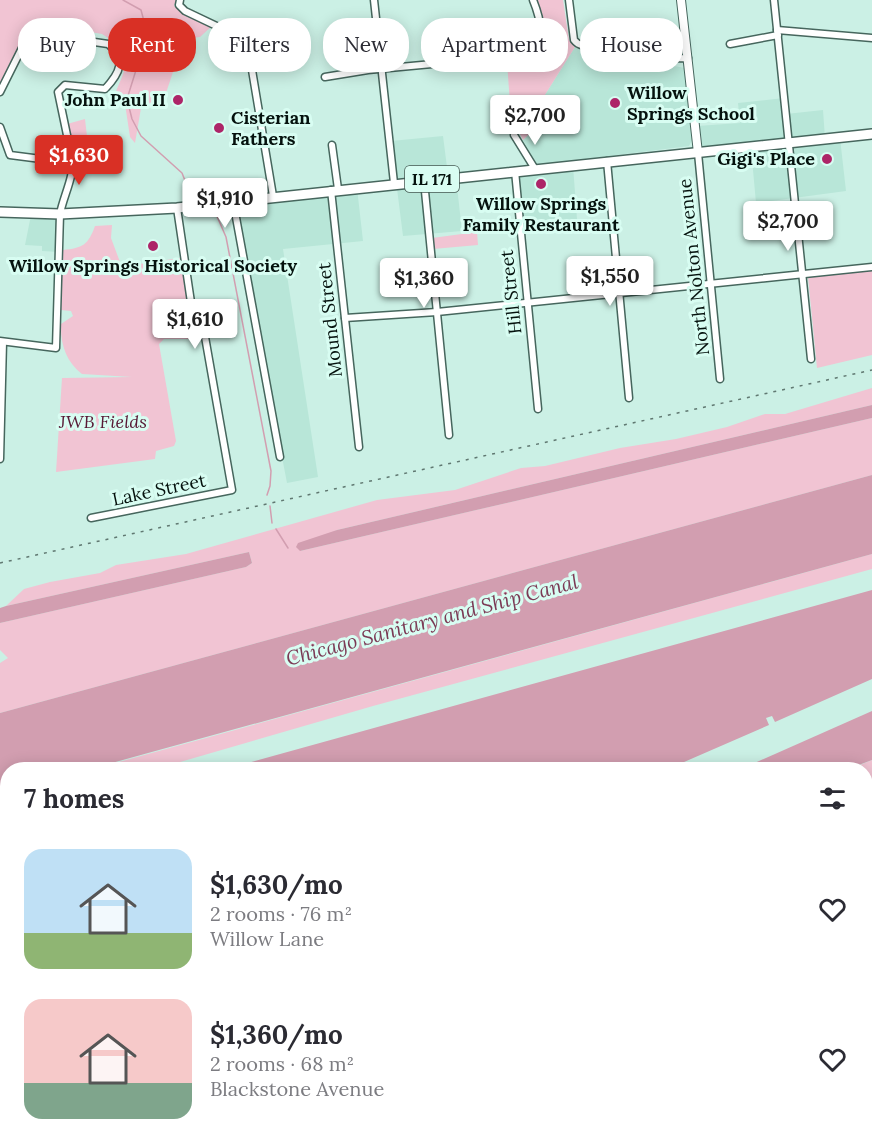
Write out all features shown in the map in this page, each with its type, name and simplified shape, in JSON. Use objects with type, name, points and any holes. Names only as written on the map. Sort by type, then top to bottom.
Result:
[{"type":"main road","name":"IL 171","points":[[0,212],[60,214],[177,208],[394,183],[872,134]]},
{"type":"street","points":[[374,0],[376,18]]},
{"type":"street","points":[[409,67],[530,55],[538,50],[542,41],[533,0]]},
{"type":"street","points":[[568,0],[573,35],[577,44],[624,48],[669,59],[688,58]]},
{"type":"street","points":[[681,0],[698,153]]},
{"type":"street","points":[[774,0],[812,359]]},
{"type":"street","points":[[179,2],[185,11],[208,22]]},
{"type":"street","points":[[730,44],[778,32],[872,38]]},
{"type":"street","points":[[0,92],[27,38],[33,33],[108,44],[117,51],[121,68],[105,89],[65,84],[58,92],[73,166],[62,199],[60,214],[56,348],[2,341],[0,459]]},
{"type":"street","points":[[252,72],[273,196]]},
{"type":"street","points":[[325,77],[365,72]]},
{"type":"street","points":[[381,72],[394,183]]},
{"type":"street","points":[[0,127],[9,155],[41,159],[72,159]]},
{"type":"street","points":[[514,135],[535,169]]},
{"type":"street","name":"Mound Street","points":[[332,145],[345,318],[358,447]]},
{"type":"street","name":"North Nolton Avenue","points":[[698,153],[720,379]]},
{"type":"street","points":[[606,161],[628,398]]},
{"type":"street","name":"Hill Street","points":[[515,171],[538,409]]},
{"type":"street","points":[[424,180],[448,435]]},
{"type":"street","points":[[233,201],[280,457]]},
{"type":"street","name":"Lake Street","points":[[92,518],[232,490],[204,331],[192,309],[177,208]]},
{"type":"street","points":[[345,318],[437,312],[872,267]]},
{"type":"shaded area","name":"Willow Springs School","points":[[575,47],[580,49],[580,72],[683,72],[683,68],[685,68],[692,140],[689,146],[537,165],[523,140],[545,118],[542,107],[543,98],[559,72],[568,72],[568,58]]},
{"type":"shaded area","points":[[784,98],[786,114],[823,110],[825,138],[699,152],[697,126],[740,123],[738,103]]},
{"type":"shaded area","points":[[443,136],[448,175],[456,178],[462,231],[403,236],[391,141]]},
{"type":"shaded area","points":[[840,138],[846,191],[756,203],[751,148]]},
{"type":"shaded area","points":[[573,166],[577,219],[521,225],[514,173]]},
{"type":"shaded area","points":[[357,188],[363,241],[283,249],[318,477],[287,483],[233,202]]},
{"type":"shaded area","points":[[31,215],[60,216],[59,252],[42,251],[42,246],[25,245]]},
{"type":"green space","points":[[0,0],[176,0],[174,6],[208,24],[208,30],[200,37],[196,37],[196,18],[108,18],[108,38],[96,33],[96,18],[18,18],[18,52],[0,88]]},
{"type":"green space","points":[[537,0],[563,0],[566,18],[541,18]]},
{"type":"green space","points":[[568,33],[569,40],[575,47],[568,58]]},
{"type":"green space","points":[[123,72],[173,72],[165,96],[157,95],[149,107],[141,108],[135,143],[130,137],[125,104],[114,97]]},
{"type":"green space","points":[[508,72],[559,72],[543,98],[542,107],[546,118],[523,140],[511,117]]},
{"type":"green space","points":[[85,119],[88,145],[74,148],[67,124]]},
{"type":"green space","name":"JWB Fields","points":[[112,225],[111,238],[120,262],[124,262],[125,266],[180,258],[192,319],[196,325],[190,331],[190,339],[164,339],[159,344],[176,441],[174,446],[156,451],[155,459],[56,472],[62,378],[132,377],[82,374],[68,358],[62,338],[61,324],[73,316],[71,311],[61,310],[63,250],[84,244],[95,226]]},
{"type":"green space","points":[[477,232],[478,245],[433,249],[432,238]]},
{"type":"green space","points":[[872,270],[872,355],[817,368],[808,277]]},
{"type":"green space","points":[[872,388],[872,405],[337,530],[300,551],[872,418],[872,475],[0,713],[0,663],[8,658],[0,650],[0,623],[246,567],[252,563],[249,552],[6,606],[24,589],[100,573],[116,565],[186,554],[377,500],[455,490],[521,468],[545,466],[620,448],[676,439],[727,427],[765,414],[785,414]]},
{"type":"green space","points":[[872,554],[872,569],[373,706],[180,762],[119,762]]},
{"type":"water","points":[[872,405],[872,418],[300,551],[296,547],[298,543],[337,530]]},
{"type":"water","name":"Chicago Sanitary and Ship Canal","points":[[872,475],[872,554],[115,762],[0,762],[0,713]]},
{"type":"water","points":[[249,552],[252,563],[246,567],[0,623],[0,608],[6,606]]},
{"type":"water","points":[[872,590],[872,679],[775,722],[772,716],[766,718],[769,725],[684,762],[251,762]]},
{"type":"water","points":[[872,711],[872,760],[867,762],[757,762]]},
{"type":"waterway","points":[[123,0],[141,10],[145,25],[140,41],[141,54],[127,99],[132,119],[141,136],[182,173],[188,188],[206,200]]},
{"type":"waterway","points":[[216,214],[226,237],[271,471],[267,495]]},
{"type":"waterway","points":[[270,506],[272,523]]},
{"type":"waterway","points":[[276,529],[288,548]]},
{"type":"railway","points":[[0,563],[872,370]]},
{"type":"place","name":"John Paul II","points":[[178,100]]},
{"type":"place","name":"Willow Springs School","points":[[615,103]]},
{"type":"place","name":"Cisterian Fathers","points":[[219,128]]},
{"type":"place","name":"Gigi's Place","points":[[827,159]]},
{"type":"place","name":"Willow Springs Family Restaurant","points":[[541,184]]},
{"type":"place","name":"Willow Springs Historical Society","points":[[153,246]]}]
